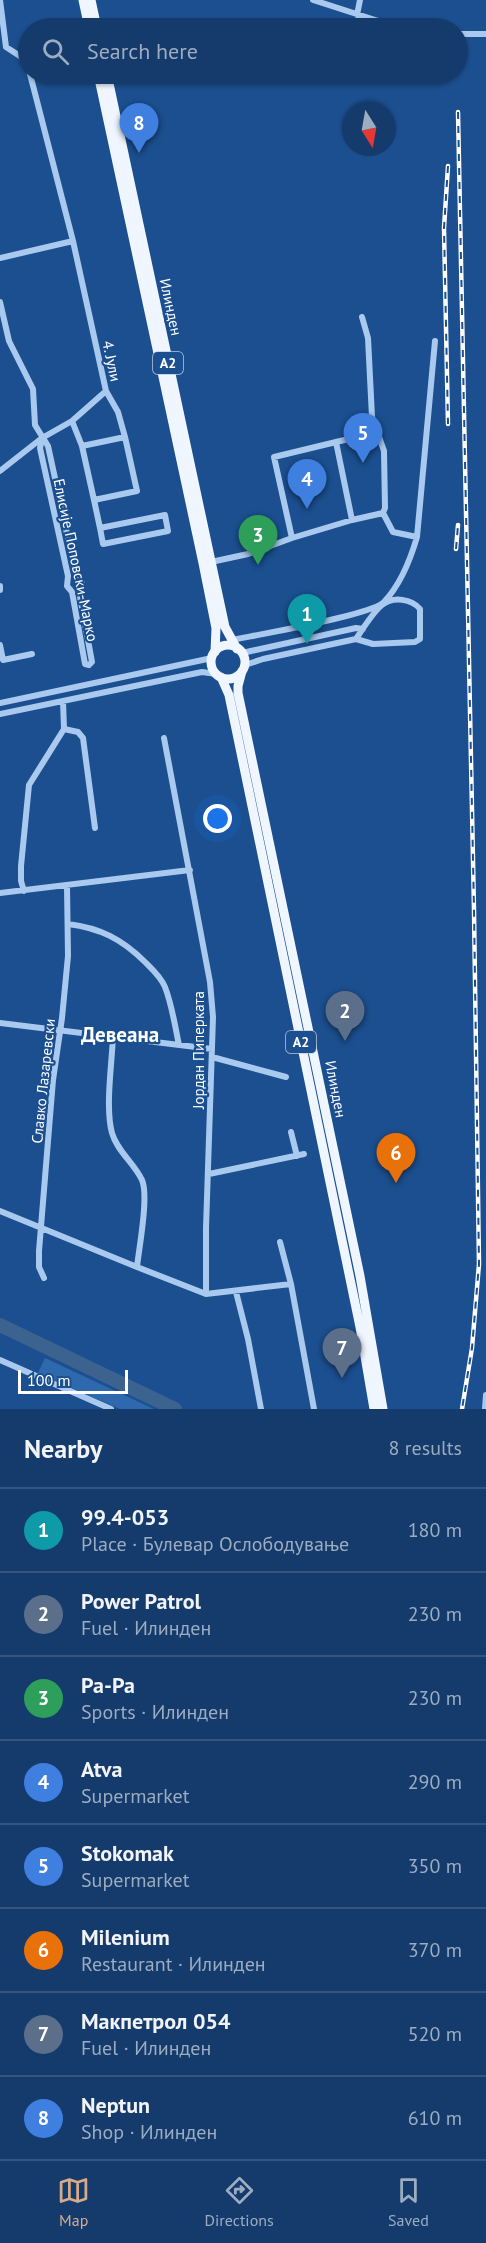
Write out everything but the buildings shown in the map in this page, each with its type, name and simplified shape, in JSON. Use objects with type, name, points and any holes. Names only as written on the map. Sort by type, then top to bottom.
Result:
[{"type":"main road","points":[[82,0],[86,18]]},
{"type":"main road","points":[[91,0],[95,18]]},
{"type":"main road","name":"Илинден","points":[[100,84],[216,628],[212,667],[219,676],[231,706],[358,1317],[374,1409]]},
{"type":"main road","name":"Илинден","points":[[109,84],[225,627],[240,651],[244,664],[238,693],[360,1276],[383,1409]]},
{"type":"main road","points":[[213,655],[228,645],[240,651]]},
{"type":"main road","points":[[219,676],[235,677],[242,671]]},
{"type":"street","points":[[0,0],[6,47],[18,55]]},
{"type":"street","points":[[313,0],[367,18]]},
{"type":"street","points":[[357,15],[360,0]]},
{"type":"street","points":[[468,34],[486,34]]},
{"type":"street","name":"4. Јули","points":[[0,471],[42,438],[72,421],[106,392],[73,242],[33,84]]},
{"type":"street","points":[[0,258],[73,242]]},
{"type":"street","name":"Елисије Поповски-Марко","points":[[0,302],[9,341],[33,389],[36,425],[48,446],[76,575],[82,583],[80,591],[92,662],[89,665],[85,664],[72,592],[67,585],[68,576],[40,448],[42,438]]},
{"type":"street","points":[[212,562],[248,554],[292,538],[383,513],[386,508],[384,451],[372,417],[368,338],[362,317]]},
{"type":"street","points":[[356,639],[408,567],[417,537],[435,341]]},
{"type":"street","points":[[94,500],[137,491],[118,412],[106,392]]},
{"type":"street","points":[[72,421],[82,446],[103,544],[168,531],[165,515],[100,528]]},
{"type":"street","points":[[292,538],[274,457],[370,434],[378,436]]},
{"type":"street","points":[[82,446],[125,437]]},
{"type":"street","points":[[336,442],[352,520]]},
{"type":"street","points":[[383,513],[393,532],[417,537]]},
{"type":"street","points":[[232,640],[344,616],[402,599],[416,604],[420,609],[420,639],[415,642],[373,644],[356,639],[263,658],[248,664],[242,671]]},
{"type":"street","points":[[240,651],[356,628],[363,629]]},
{"type":"street","points":[[0,645],[2,662],[32,654]]},
{"type":"street","points":[[0,703],[213,655]]},
{"type":"street","points":[[0,714],[202,672],[219,676]]},
{"type":"street","points":[[24,891],[21,866],[28,785],[64,729],[63,700]]},
{"type":"street","points":[[64,729],[78,732],[83,738],[95,828]]},
{"type":"street","name":"Јордан Пиперката","points":[[164,738],[210,982],[213,1017],[206,1294]]},
{"type":"street","points":[[0,893],[190,870]]},
{"type":"street","name":"Славко Лазаревски","points":[[45,1278],[39,1267],[59,1029],[68,956],[67,886]]},
{"type":"street","points":[[68,924],[85,926],[107,934],[128,946],[152,968],[164,985],[179,1045]]},
{"type":"street","points":[[0,1023],[212,1049]]},
{"type":"street","points":[[113,1036],[109,1112],[112,1133],[116,1143],[143,1182],[143,1211],[137,1268]]},
{"type":"street","points":[[212,1057],[286,1077]]},
{"type":"street","points":[[291,1132],[297,1156]]},
{"type":"street","points":[[209,1174],[304,1154]]},
{"type":"street","points":[[0,1210],[137,1268],[206,1294],[291,1284]]},
{"type":"street","points":[[280,1242],[291,1284],[314,1409]]},
{"type":"street","points":[[236,1292],[248,1339],[261,1409]]},
{"type":"street","points":[[0,1360],[111,1409]]},
{"type":"street","points":[[485,1409],[486,1395]]},
{"type":"shaded area","points":[[45,1358],[154,1409],[120,1409],[38,1373]]},
{"type":"waterway","points":[[0,1325],[175,1409]]},
{"type":"railway","points":[[458,112],[479,1264],[472,1348],[462,1409]]},
{"type":"railway","points":[[448,166],[444,228],[448,424]]},
{"type":"railway","points":[[456,549],[458,525]]},
{"type":"place","name":"Neptun","points":[[139,153]]},
{"type":"place","name":"Stokomak","points":[[363,463]]},
{"type":"place","name":"Atva","points":[[307,509]]},
{"type":"place","name":"Ра-Ра","points":[[258,565]]},
{"type":"place","name":"99.4-053","points":[[307,644]]},
{"type":"place","name":"Power Patrol","points":[[345,1041]]},
{"type":"place","name":"Milenium","points":[[396,1183]]},
{"type":"place","name":"Макпетрол 054","points":[[342,1378]]},
{"type":"district","name":"Девеана","points":[[120,1034]]}]
